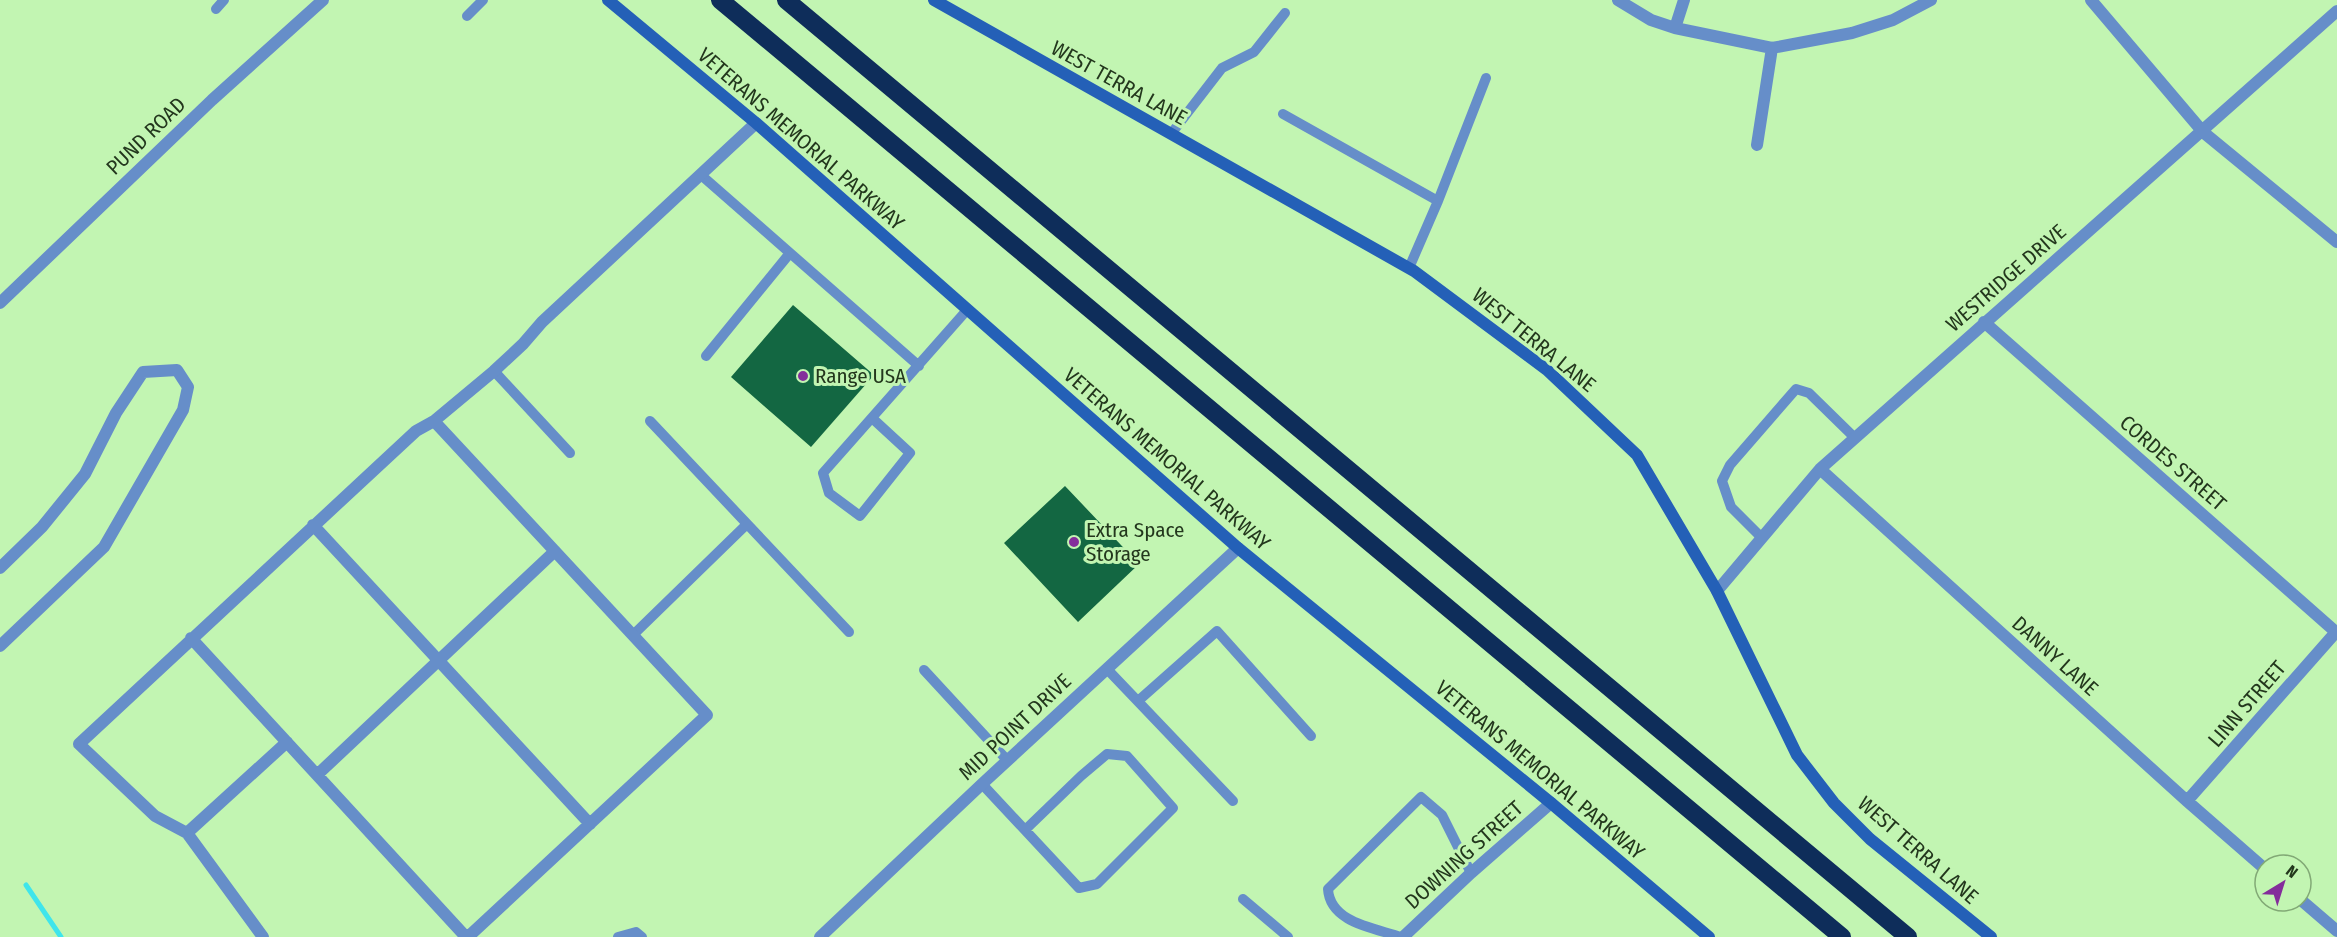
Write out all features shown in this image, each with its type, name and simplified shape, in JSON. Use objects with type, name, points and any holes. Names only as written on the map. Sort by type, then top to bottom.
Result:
[{"type":"highway","points":[[720,0],[1842,937]]},
{"type":"highway","points":[[786,0],[1908,937]]},
{"type":"street","name":"PUND ROAD","points":[[0,303],[212,100],[323,0]]},
{"type":"street","name":"VETERANS MEMORIAL PARKWAY","points":[[608,0],[756,123],[1238,548],[1551,803],[1709,937]]},
{"type":"street","name":"WEST TERRA LANE","points":[[934,0],[1409,268],[1547,370],[1637,455],[1717,591],[1797,755],[1834,803],[1870,839],[1991,937]]},
{"type":"street","points":[[1618,0],[1651,20],[1675,28],[1772,48],[1852,33],[1893,20],[1931,0]]},
{"type":"street","points":[[1675,28],[1684,0]]},
{"type":"street","points":[[2091,0],[2203,132],[2337,242]]},
{"type":"street","name":"WESTRIDGE DRIVE","points":[[1717,591],[1820,470],[2337,11]]},
{"type":"street","points":[[1757,145],[1772,48]]},
{"type":"street","points":[[263,937],[187,833],[155,816],[79,744],[416,431],[434,421],[523,344],[550,314],[756,123]]},
{"type":"street","name":"CORDES STREET","points":[[1984,322],[2337,633]]},
{"type":"street","points":[[0,646],[104,547],[183,410],[188,387],[177,370],[143,372],[116,413],[85,474],[42,527],[2,561]]},
{"type":"street","points":[[191,638],[467,937],[707,715],[434,421]]},
{"type":"street","name":"DANNY LANE","points":[[1820,470],[2253,859]]},
{"type":"street","points":[[313,525],[590,824]]},
{"type":"street","name":"MID POINT DRIVE","points":[[820,937],[982,783],[1238,548]]},
{"type":"street","points":[[317,775],[555,551]]},
{"type":"street","name":"LINN STREET","points":[[2187,801],[2337,633]]},
{"type":"street","points":[[187,833],[287,742]]},
{"type":"street","name":"DOWNING STREET","points":[[1402,937],[1551,803]]},
{"type":"street","points":[[2313,910],[2337,931]]},
{"type":"lane","points":[[216,9],[224,0]]},
{"type":"lane","points":[[467,16],[483,0]]},
{"type":"lane","points":[[1171,135],[1222,68],[1254,52],[1285,14]]},
{"type":"lane","points":[[1409,268],[1486,78]]},
{"type":"lane","points":[[1283,114],[1438,201]]},
{"type":"lane","points":[[701,175],[919,366]]},
{"type":"lane","points":[[706,356],[790,253]]},
{"type":"lane","points":[[872,418],[910,453],[860,516],[829,493],[823,473],[968,310]]},
{"type":"lane","points":[[494,370],[570,453]]},
{"type":"lane","points":[[1762,538],[1731,507],[1722,481],[1730,465],[1796,389],[1809,393],[1855,438]]},
{"type":"lane","points":[[651,421],[849,633]]},
{"type":"lane","points":[[633,635],[746,525]]},
{"type":"lane","points":[[1138,701],[1217,631],[1311,736]]},
{"type":"lane","points":[[1107,669],[1233,801]]},
{"type":"lane","points":[[924,670],[1007,760]]},
{"type":"lane","points":[[982,783],[1025,830],[1079,888],[1097,884],[1173,808],[1127,756],[1107,754],[1025,830]]},
{"type":"lane","points":[[1402,937],[1346,919],[1328,898],[1328,889],[1421,797],[1442,815],[1471,873]]},
{"type":"lane","points":[[1243,899],[1288,937]]},
{"type":"lane","points":[[618,937],[636,932],[642,937]]},
{"type":"building","name":"Range USA","points":[[793,305],[874,375],[811,447],[731,377]]},
{"type":"building","points":[[1065,486],[1139,564],[1078,622],[1004,543]]},
{"type":"waterway","points":[[26,885],[61,937]]},
{"type":"place","name":"Range USA","points":[[803,376]]},
{"type":"place","name":"Extra Space Storage","points":[[1074,542]]}]
